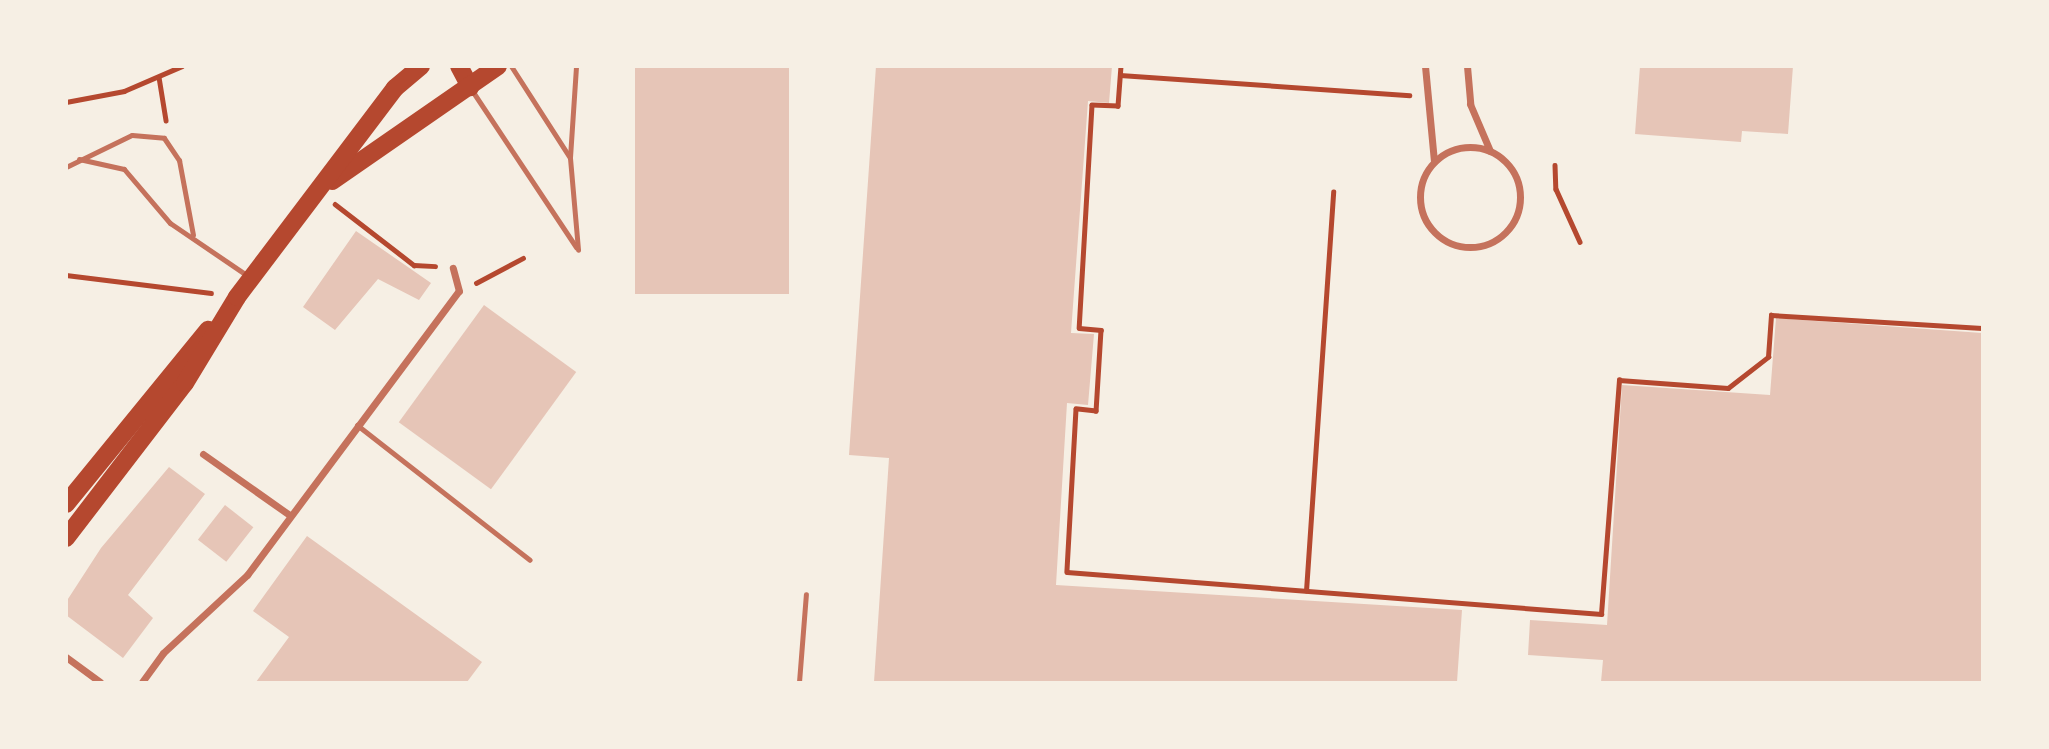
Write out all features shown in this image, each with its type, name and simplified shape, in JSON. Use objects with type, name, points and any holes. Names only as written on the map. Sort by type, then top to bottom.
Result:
[{"type":"main road","points":[[66,538],[185,383],[251,278],[395,88],[421,66]]},
{"type":"main road","points":[[459,66],[470,87]]},
{"type":"main road","points":[[318,191],[498,66]]},
{"type":"main road","points":[[66,504],[168,373],[236,299]]},
{"type":"street","points":[[1425,66],[1434,162],[1421,190],[1428,223],[1449,241],[1484,245],[1509,229],[1520,206],[1515,174],[1490,151],[1470,104],[1467,66]]},
{"type":"street","points":[[1434,162],[1461,147],[1490,151]]},
{"type":"street","points":[[142,682],[163,653],[247,575],[288,514],[459,291],[453,268]]},
{"type":"street","points":[[203,454],[288,514]]},
{"type":"street","points":[[66,657],[100,682]]},
{"type":"lane","points":[[511,66],[570,158]]},
{"type":"lane","points":[[470,87],[578,250],[570,158],[576,66]]},
{"type":"lane","points":[[66,167],[132,135],[164,138],[179,160],[193,235]]},
{"type":"lane","points":[[79,159],[124,169],[159,212],[251,278]]},
{"type":"lane","points":[[357,425],[530,560]]},
{"type":"lane","points":[[799,682],[806,594]]},
{"type":"path","points":[[66,102],[159,77],[182,66]]},
{"type":"path","points":[[1121,66],[1118,106],[1092,105],[1079,328],[1101,330],[1096,411],[1076,410],[1067,572],[1601,614],[1619,380],[1728,388],[1768,357],[1771,315],[1983,328]]},
{"type":"path","points":[[1120,75],[1426,96]]},
{"type":"path","points":[[159,77],[164,138]]},
{"type":"path","points":[[1555,165],[1556,188],[1580,242]]},
{"type":"path","points":[[318,191],[414,265],[453,268]]},
{"type":"path","points":[[1306,591],[1333,192]]},
{"type":"path","points":[[459,291],[523,258]]},
{"type":"path","points":[[66,275],[236,299]]},
{"type":"building","points":[[635,66],[789,66],[789,294],[635,294]]},
{"type":"building","points":[[876,66],[1112,66],[1109,103],[1088,101],[1071,333],[1094,334],[1088,405],[1067,403],[1056,585],[1462,610],[1457,682],[874,682],[889,458],[849,455]]},
{"type":"building","points":[[1640,66],[1793,66],[1788,134],[1742,131],[1741,142],[1635,134]]},
{"type":"building","points":[[356,231],[431,283],[419,300],[378,279],[335,330],[303,307]]},
{"type":"building","points":[[484,305],[576,372],[491,489],[399,422]]},
{"type":"building","points":[[1776,318],[1982,333],[1982,682],[1601,682],[1603,660],[1528,655],[1530,620],[1607,625],[1622,385],[1770,395]]},
{"type":"building","points":[[169,467],[205,494],[128,595],[153,618],[123,658],[66,615],[66,602],[101,548]]},
{"type":"building","points":[[225,505],[253,527],[226,562],[198,540]]},
{"type":"building","points":[[307,536],[482,662],[467,682],[256,682],[289,637],[253,611]]}]
